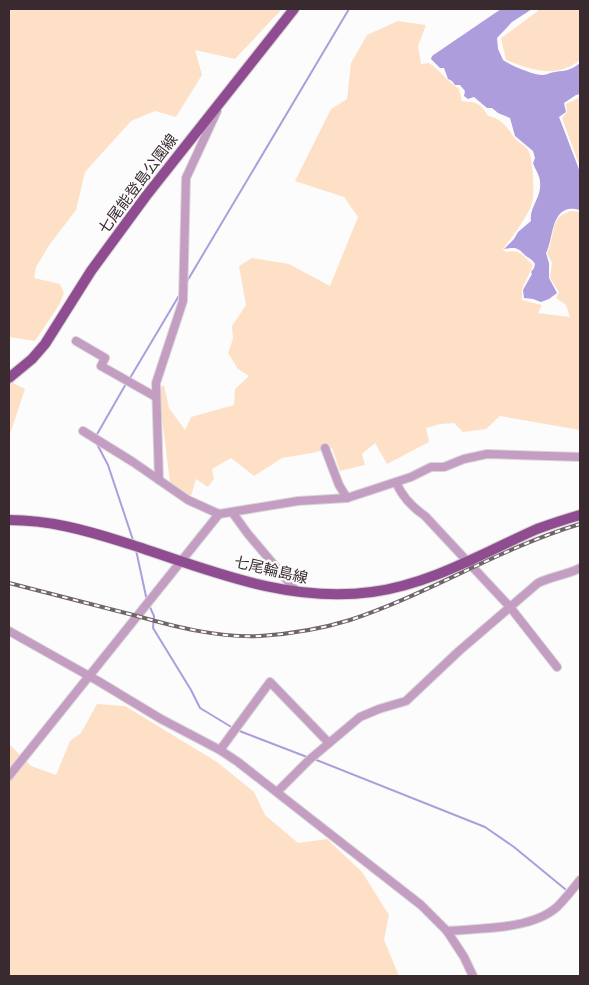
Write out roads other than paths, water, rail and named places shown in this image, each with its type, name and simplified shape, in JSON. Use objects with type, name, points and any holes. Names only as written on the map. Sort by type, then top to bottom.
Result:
[{"type":"main road","name":"七尾能登島公園線","points":[[9,378],[32,359],[45,344],[91,271],[146,196],[294,9]]},
{"type":"main road","name":"七尾輪島線","points":[[9,520],[41,522],[80,528],[250,583],[297,592],[329,595],[373,592],[428,579],[538,529],[580,515]]},
{"type":"street","points":[[159,480],[156,383],[183,301],[186,178],[222,100]]},
{"type":"street","points":[[76,341],[105,358],[101,366],[156,397]]},
{"type":"street","points":[[83,432],[188,500],[219,514],[298,501],[347,498],[411,477],[431,467],[444,466],[487,454],[580,457]]},
{"type":"street","points":[[325,448],[339,484],[347,498]]},
{"type":"street","points":[[396,482],[399,490],[410,505],[424,516],[510,607],[557,667]]},
{"type":"street","points":[[232,512],[297,592]]},
{"type":"street","points":[[9,776],[219,514]]},
{"type":"street","points":[[277,792],[312,758],[360,717],[406,701],[538,583],[580,568]]},
{"type":"street","points":[[9,631],[220,750],[277,792],[421,905],[447,931],[473,976]]},
{"type":"street","points":[[220,750],[270,682],[329,743]]},
{"type":"street","points":[[447,931],[522,924],[543,917],[557,907],[580,880]]},
{"type":"waterway","points":[[186,283],[349,9]]},
{"type":"waterway","points":[[130,378],[180,294]]},
{"type":"waterway","points":[[96,436],[127,382]]},
{"type":"waterway","points":[[97,444],[108,465],[133,540]]},
{"type":"waterway","points":[[136,550],[147,601]]},
{"type":"waterway","points":[[149,605],[154,616],[153,628],[200,708],[233,728]]},
{"type":"waterway","points":[[237,730],[307,757]]},
{"type":"waterway","points":[[314,759],[485,827],[514,847],[565,889]]},
{"type":"railway","points":[[9,583],[198,631],[245,636],[271,635],[317,628],[350,620],[408,597],[521,545],[580,524]]}]
